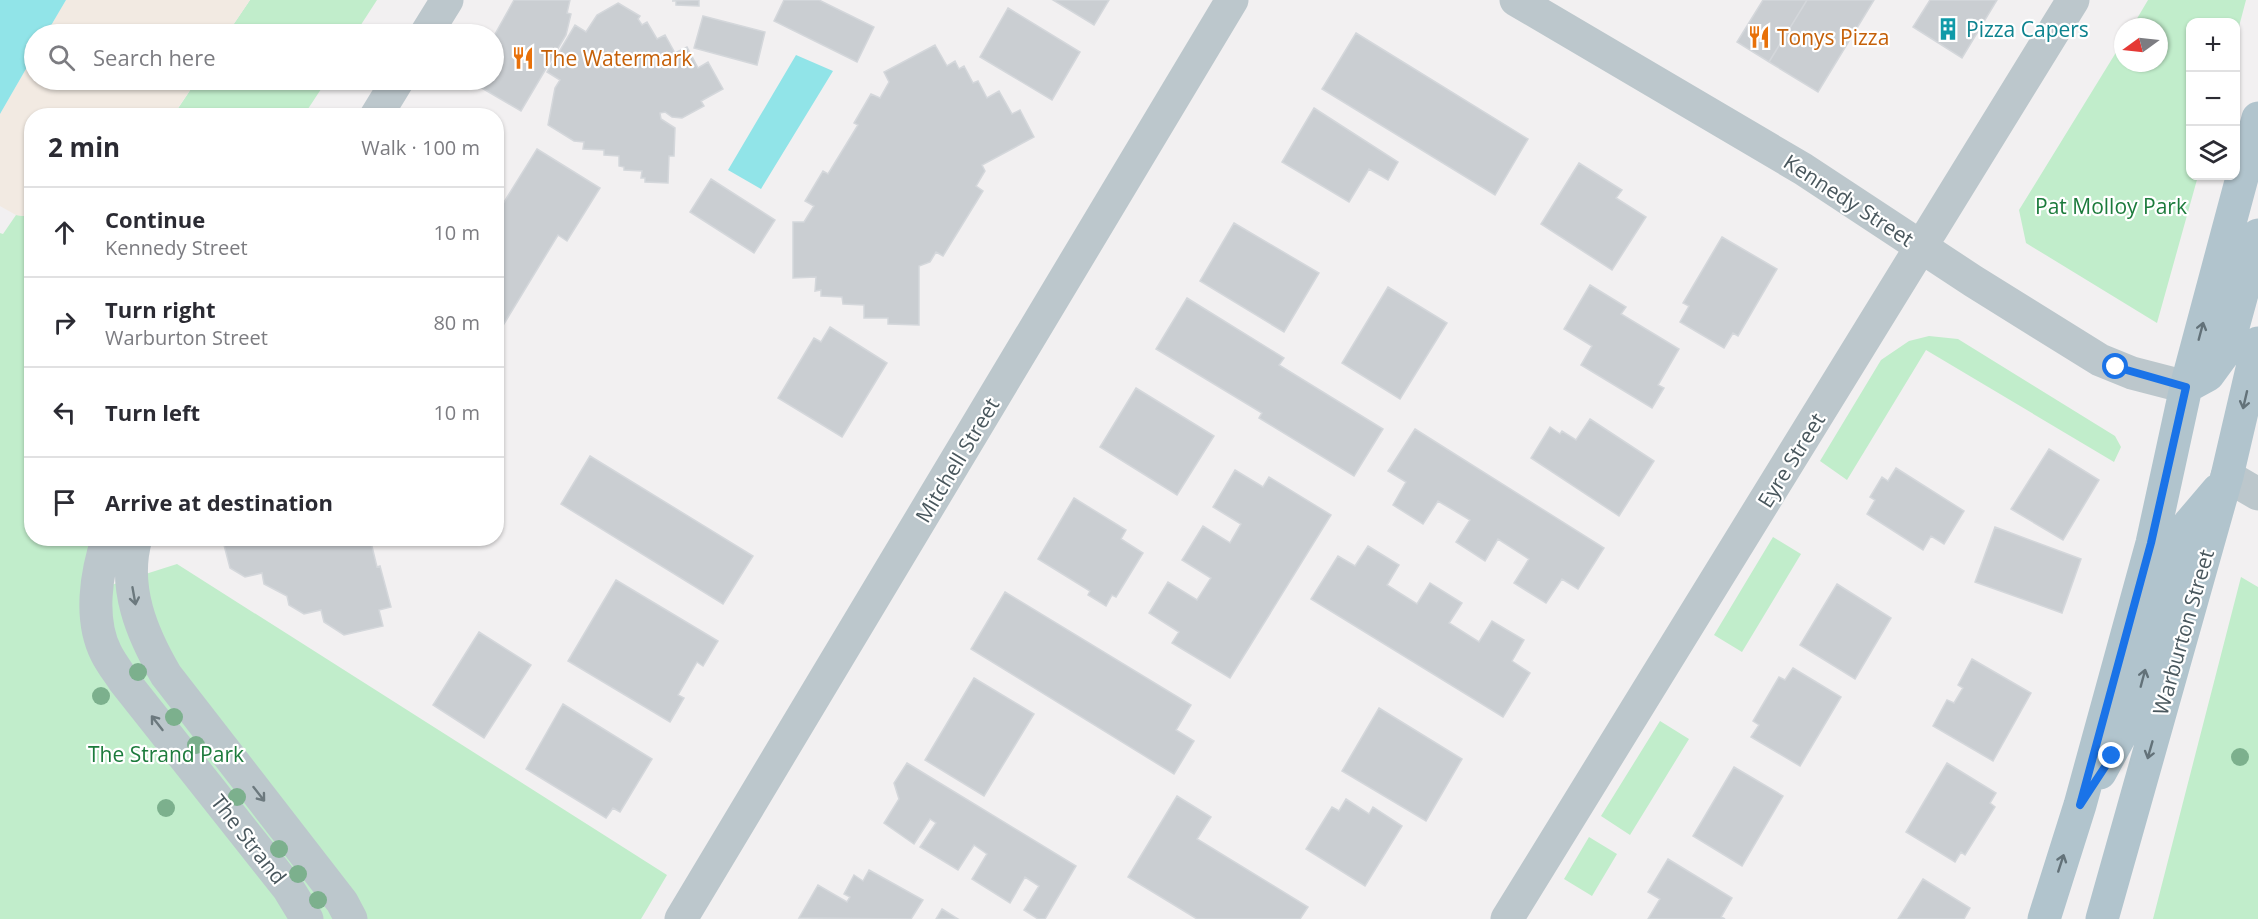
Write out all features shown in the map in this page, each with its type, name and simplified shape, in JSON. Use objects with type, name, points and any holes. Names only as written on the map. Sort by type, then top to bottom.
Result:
[{"type":"main road","points":[[2044,919],[2080,805],[2151,543],[2186,387],[2258,118]]},
{"type":"main road","points":[[2186,387],[2208,375],[2227,350],[2258,235]]},
{"type":"main road","name":"Warburton Street","points":[[2102,919],[2227,476],[2258,343]]},
{"type":"main road","points":[[2080,805],[2112,756],[2134,710],[2180,540],[2189,524],[2216,495],[2227,476]]},
{"type":"street","points":[[432,24],[447,0]]},
{"type":"street","name":"Mitchell Street","points":[[681,919],[1232,0]]},
{"type":"street","name":"Kennedy Street","points":[[1516,0],[1803,169],[2100,360],[2132,373],[2186,387]]},
{"type":"street","name":"Eyre Street","points":[[1507,919],[2073,0]]},
{"type":"street","points":[[381,108],[392,90]]},
{"type":"street","points":[[2227,476],[2258,494]]},
{"type":"street","name":"The Strand","points":[[106,546],[97,582],[97,621],[105,651],[124,681],[288,888],[307,919]]},
{"type":"street","name":"The Strand","points":[[135,546],[132,582],[147,643],[166,675],[342,902],[351,919]]},
{"type":"green space","points":[[250,0],[377,0],[361,24],[234,24]]},
{"type":"green space","name":"Pat Molloy Park","points":[[2148,0],[2246,0],[2240,23],[2240,18],[2186,18],[2186,180],[2197,180],[2157,323],[2026,243],[2019,210],[2114,56],[2114,72],[2168,72],[2168,18],[2137,18]]},
{"type":"green space","points":[[190,90],[320,90],[309,108],[178,108]]},
{"type":"green space","name":"The Strand Park","points":[[16,215],[24,216],[24,546],[90,546],[86,593],[177,564],[667,875],[641,919],[0,919],[0,233],[3,234]]},
{"type":"green space","points":[[1929,336],[1958,339],[2115,436],[2121,447],[2114,462],[1926,350],[1847,480],[1820,461],[1881,360],[1909,341]]},
{"type":"green space","points":[[1773,537],[1801,554],[1742,652],[1714,635]]},
{"type":"green space","points":[[2241,577],[2258,587],[2258,919],[2153,919]]},
{"type":"green space","points":[[1660,721],[1689,739],[1630,835],[1601,816]]},
{"type":"green space","points":[[1589,837],[1617,854],[1592,896],[1564,879]]},
{"type":"sand","points":[[66,0],[250,0],[234,24],[52,24]]},
{"type":"sand","points":[[24,72],[24,90],[190,90],[178,108],[24,108],[24,216],[16,215],[0,206],[0,114]]},
{"type":"water","points":[[0,0],[66,0],[52,24],[24,24],[24,72],[0,114]]},
{"type":"water","points":[[796,55],[833,71],[761,189],[728,170]]},
{"type":"building","name":"The Watermark","points":[[514,0],[570,0],[567,13],[571,14],[566,35],[521,111],[485,90],[504,90],[504,24],[501,24]]},
{"type":"building","points":[[699,0],[699,6],[676,5],[676,1],[672,1]]},
{"type":"building","points":[[784,0],[819,0],[874,27],[857,62],[774,21]]},
{"type":"building","points":[[1053,0],[1109,0],[1094,25]]},
{"type":"building","points":[[1763,0],[1807,0],[1769,62],[1737,42]]},
{"type":"building","points":[[1807,0],[1874,0],[1818,92],[1769,62]]},
{"type":"building","name":"Pizza Capers","points":[[1930,0],[1997,0],[1962,58],[1913,27]]},
{"type":"building","points":[[618,3],[640,16],[638,19],[642,25],[647,22],[657,39],[665,35],[675,53],[687,47],[698,68],[708,62],[723,89],[701,101],[704,106],[682,118],[672,117],[665,112],[660,113],[661,119],[675,128],[674,156],[669,156],[668,183],[645,182],[645,178],[641,178],[642,171],[624,170],[624,167],[619,166],[619,156],[604,155],[604,150],[583,149],[584,142],[574,141],[548,125],[555,88],[560,80],[547,72],[575,25],[586,32],[597,15]]},
{"type":"building","points":[[1008,8],[1080,52],[1052,100],[980,57]]},
{"type":"building","points":[[703,16],[765,32],[757,65],[694,48]]},
{"type":"building","points":[[1356,33],[1528,139],[1495,195],[1322,89]]},
{"type":"building","points":[[935,45],[947,66],[955,61],[959,69],[964,66],[973,83],[978,81],[987,98],[999,91],[1012,114],[1020,110],[1034,137],[982,165],[985,171],[976,186],[983,191],[943,256],[936,252],[930,262],[919,266],[919,325],[888,324],[888,318],[864,318],[864,305],[843,304],[842,297],[821,296],[821,290],[815,291],[816,277],[793,278],[793,222],[804,222],[814,206],[805,201],[823,171],[828,174],[858,125],[854,123],[871,94],[880,98],[889,82],[884,72]]},
{"type":"building","points":[[1314,108],[1398,162],[1388,180],[1369,169],[1349,202],[1282,162]]},
{"type":"building","points":[[537,149],[600,188],[567,241],[558,235],[504,324],[504,202]]},
{"type":"building","points":[[1579,163],[1622,190],[1616,198],[1646,217],[1612,270],[1541,224]]},
{"type":"building","points":[[711,179],[775,220],[754,253],[690,212]]},
{"type":"building","points":[[1234,223],[1319,273],[1284,332],[1200,281]]},
{"type":"building","points":[[1722,237],[1777,269],[1738,336],[1733,333],[1724,348],[1680,322],[1689,306],[1683,303]]},
{"type":"building","points":[[1590,285],[1626,307],[1621,314],[1679,349],[1658,385],[1664,388],[1652,408],[1581,365],[1592,346],[1564,329]]},
{"type":"building","points":[[1388,287],[1447,323],[1400,399],[1342,363]]},
{"type":"building","points":[[1187,298],[1284,358],[1279,365],[1383,429],[1354,476],[1259,418],[1262,413],[1156,349]]},
{"type":"building","points":[[830,327],[887,363],[842,437],[778,398],[814,338],[821,342]]},
{"type":"building","points":[[1136,388],[1214,436],[1177,495],[1100,447]]},
{"type":"building","points":[[1590,419],[1654,461],[1619,516],[1531,458],[1550,427],[1576,440]]},
{"type":"building","points":[[1415,429],[1604,548],[1578,589],[1562,579],[1546,603],[1514,583],[1529,559],[1498,539],[1485,561],[1456,542],[1470,520],[1438,501],[1423,524],[1393,505],[1406,482],[1388,471]]},
{"type":"building","points":[[2049,449],[2099,480],[2063,540],[2011,509]]},
{"type":"building","points":[[590,456],[753,556],[723,604],[561,504]]},
{"type":"building","points":[[1896,468],[1964,511],[1944,544],[1931,536],[1923,550],[1867,514],[1875,500],[1870,497],[1882,477],[1888,481]]},
{"type":"building","points":[[1235,470],[1263,487],[1269,477],[1331,515],[1230,678],[1172,643],[1179,632],[1149,613],[1168,582],[1197,600],[1211,578],[1182,560],[1203,526],[1230,543],[1241,524],[1213,507]]},
{"type":"building","points":[[1074,498],[1126,530],[1121,539],[1143,553],[1116,597],[1112,595],[1106,606],[1088,595],[1090,591],[1038,559]]},
{"type":"building","points":[[1995,527],[2081,559],[2062,613],[1975,582]]},
{"type":"building","points":[[224,546],[372,546],[391,607],[379,610],[383,626],[344,635],[324,622],[321,610],[304,614],[289,605],[287,596],[264,584],[262,573],[245,577],[230,568]]},
{"type":"building","points":[[1368,546],[1399,565],[1387,585],[1417,604],[1430,583],[1462,603],[1449,623],[1479,642],[1492,621],[1524,640],[1512,661],[1530,673],[1503,717],[1311,599],[1338,556],[1355,566]]},
{"type":"building","points":[[616,580],[718,641],[703,666],[697,662],[678,695],[684,698],[670,722],[568,661]]},
{"type":"building","points":[[1837,584],[1891,618],[1855,679],[1800,645]]},
{"type":"building","points":[[1005,592],[1191,705],[1176,730],[1194,741],[1174,774],[971,649]]},
{"type":"building","points":[[479,632],[531,665],[484,738],[433,705]]},
{"type":"building","points":[[1972,659],[2031,693],[1993,761],[1933,726],[1947,700],[1954,703],[1963,688],[1958,685]]},
{"type":"building","points":[[1793,668],[1841,697],[1800,766],[1751,737],[1759,725],[1753,721],[1779,677],[1785,680]]},
{"type":"building","points":[[974,678],[1034,714],[984,796],[925,760]]},
{"type":"building","points":[[563,704],[652,759],[620,812],[613,808],[606,818],[526,769]]},
{"type":"building","points":[[1379,708],[1462,759],[1426,821],[1342,771]]},
{"type":"building","points":[[907,763],[1076,866],[1045,919],[1038,919],[1024,910],[1039,886],[1025,877],[1010,903],[972,879],[987,854],[974,845],[958,870],[920,847],[936,823],[930,819],[914,844],[884,823],[899,799],[894,783]]},
{"type":"building","points":[[1947,763],[1996,793],[1990,803],[1995,807],[1965,855],[1961,852],[1955,862],[1906,832]]},
{"type":"building","points":[[1734,767],[1783,796],[1742,866],[1693,836]]},
{"type":"building","points":[[1177,796],[1211,817],[1197,839],[1308,907],[1300,919],[1197,919],[1128,877]]},
{"type":"building","points":[[1346,799],[1369,814],[1373,807],[1402,826],[1365,886],[1306,849],[1332,807],[1339,811]]},
{"type":"building","points":[[1668,859],[1732,898],[1721,917],[1725,919],[1648,919],[1660,899],[1648,892]]},
{"type":"building","points":[[869,870],[923,900],[911,919],[799,918],[818,885],[847,902],[850,897],[844,894],[854,875],[863,881]]},
{"type":"building","points":[[1923,879],[1970,908],[1964,919],[1898,919]]},
{"type":"building","points":[[942,909],[958,919],[936,919]]},
{"type":"place","name":"Pizza Capers","points":[[1948,29]]},
{"type":"place","name":"Tonys Pizza","points":[[1759,37]]},
{"type":"place","name":"The Watermark","points":[[523,58]]},
{"type":"route","points":[[2112,756],[2080,805],[2151,543],[2186,387],[2116,367]]}]
